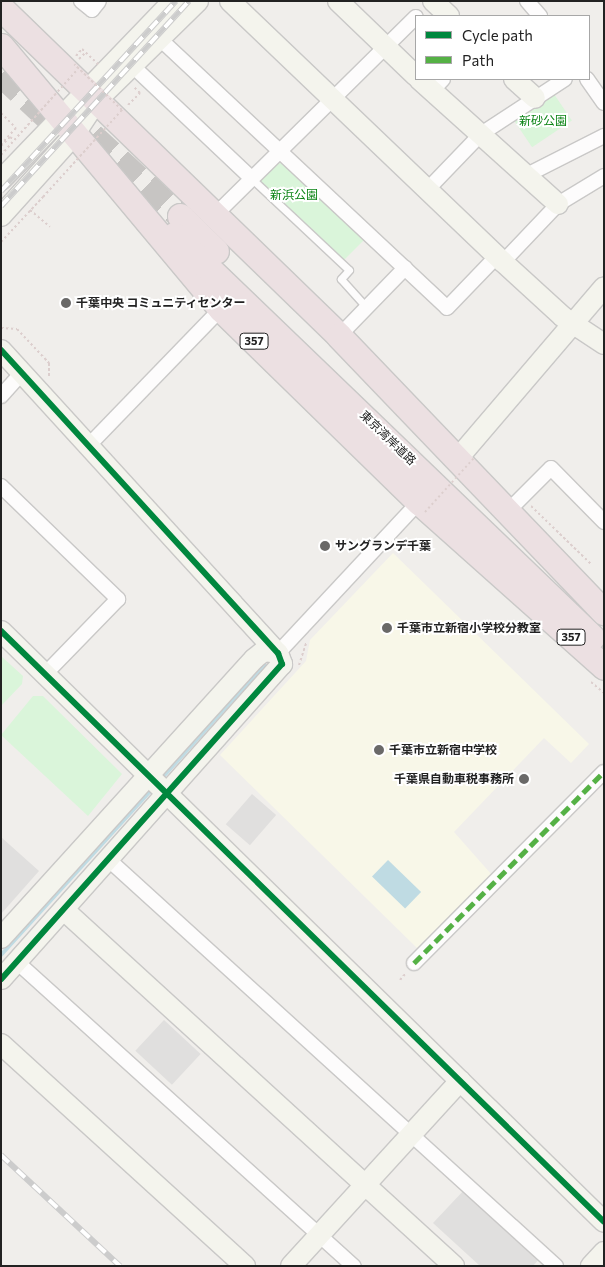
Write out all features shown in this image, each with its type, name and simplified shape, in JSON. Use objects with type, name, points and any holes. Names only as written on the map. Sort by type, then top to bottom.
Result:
[{"type":"highway","points":[[1,7],[87,86],[215,215],[518,507],[604,612]]},
{"type":"highway","name":"357","points":[[1,46],[221,309],[422,507],[604,667]]},
{"type":"highway","name":"東京湾岸道路","points":[[604,623],[174,223],[604,648]]},
{"type":"street","points":[[1,7],[6,1]]},
{"type":"street","points":[[81,1],[92,10],[99,1]]},
{"type":"street","points":[[1,216],[67,127],[87,86],[173,1]]},
{"type":"street","points":[[87,86],[160,39],[198,1]]},
{"type":"street","points":[[230,1],[500,259],[573,323],[604,344]]},
{"type":"street","points":[[338,1],[415,75]]},
{"type":"street","points":[[419,15],[433,1],[448,15]]},
{"type":"street","points":[[215,215],[330,98],[415,19]]},
{"type":"street","points":[[160,39],[278,152],[447,308],[558,204],[604,176]]},
{"type":"street","points":[[138,71],[251,178]]},
{"type":"street","points":[[515,80],[535,98]]},
{"type":"street","points":[[428,189],[481,134],[563,80]]},
{"type":"street","points":[[432,83],[481,134],[558,204]]},
{"type":"street","points":[[596,83],[604,103]]},
{"type":"street","points":[[1,180],[67,127]]},
{"type":"street","points":[[525,176],[604,136]]},
{"type":"street","points":[[339,336],[405,268]]},
{"type":"street","points":[[466,458],[573,323],[604,287]]},
{"type":"street","points":[[90,444],[221,309]]},
{"type":"street","points":[[1,350],[90,444],[278,653],[282,664],[279,673],[1,979]]},
{"type":"street","points":[[1,396],[22,373]]},
{"type":"street","points":[[518,507],[551,468],[604,522]]},
{"type":"street","points":[[1,486],[118,599],[45,674]]},
{"type":"street","points":[[278,653],[422,507]]},
{"type":"street","points":[[1,631],[604,1222]]},
{"type":"street","points":[[1,938],[254,659],[264,650],[278,653]]},
{"type":"street","points":[[414,963],[604,772]]},
{"type":"street","points":[[109,860],[412,1132],[556,1266]]},
{"type":"street","points":[[64,910],[454,1266]]},
{"type":"street","points":[[17,962],[354,1266]]},
{"type":"street","points":[[1,1044],[246,1266]]},
{"type":"street","points":[[291,1266],[460,1081]]},
{"type":"street","points":[[591,1266],[604,1252]]},
{"type":"lane","points":[[251,178],[349,270],[341,279],[367,308]]},
{"type":"path","points":[[82,49],[99,65]]},
{"type":"path","points":[[70,61],[83,74],[101,56]]},
{"type":"path","points":[[74,64],[87,86],[122,110]]},
{"type":"path","points":[[1,242],[122,110],[140,93],[132,85],[127,90]]},
{"type":"path","points":[[1,155],[14,140],[87,86]]},
{"type":"path","points":[[1,113],[16,128],[1,145]]},
{"type":"path","points":[[1,145],[10,137],[14,140]]},
{"type":"path","points":[[30,210],[50,227]]},
{"type":"path","points":[[1,328],[17,329],[48,363],[50,378],[44,384]]},
{"type":"path","points":[[422,507],[466,458]]},
{"type":"path","points":[[518,507],[591,564]]},
{"type":"shaded area","name":"千葉市立新宿中学校","points":[[393,553],[589,744],[571,763],[544,738],[454,832],[492,875],[417,948],[220,755],[306,661],[310,640]]},
{"type":"shaded area","points":[[252,794],[276,815],[250,845],[226,824]]},
{"type":"shaded area","points":[[1,837],[39,871],[1,914]]},
{"type":"shaded area","points":[[164,1020],[201,1054],[172,1085],[135,1051]]},
{"type":"shaded area","points":[[465,1189],[540,1258],[533,1266],[480,1266],[433,1223]]},
{"type":"green space","name":"新砂公園","points":[[554,94],[572,121],[532,147],[514,121]]},
{"type":"green space","name":"新浜公園","points":[[283,163],[365,239],[344,260],[256,183],[275,164]]},
{"type":"green space","points":[[1,656],[23,676],[22,684],[1,706]]},
{"type":"green space","points":[[33,696],[43,696],[122,774],[88,816],[1,735]]},
{"type":"water","points":[[388,860],[421,892],[405,908],[372,877]]},
{"type":"waterway","points":[[161,779],[264,665]]},
{"type":"waterway","points":[[1,955],[153,788]]},
{"type":"tunnel","points":[[1,74],[59,128]]},
{"type":"tunnel","points":[[65,110],[180,216]]},
{"type":"railway","points":[[1,191],[176,1]]},
{"type":"railway","points":[[1,206],[189,1]]},
{"type":"railway","points":[[1,1155],[120,1266]]},
{"type":"marked path","points":[[414,963],[604,772]]},
{"type":"cycle path","points":[[1,350],[278,653],[282,664],[1,979]]},
{"type":"cycle path","points":[[1,631],[604,1222]]},
{"type":"place","name":"千葉中央 コミュニティセンター","points":[[66,303]]},
{"type":"place","name":"サングランデ千葉","points":[[325,546]]},
{"type":"place","name":"千葉市立新宿小学校分教室","points":[[387,628]]},
{"type":"place","name":"千葉市立新宿中学校","points":[[379,750]]},
{"type":"place","name":"千葉県自動車税事務所","points":[[524,779]]}]
